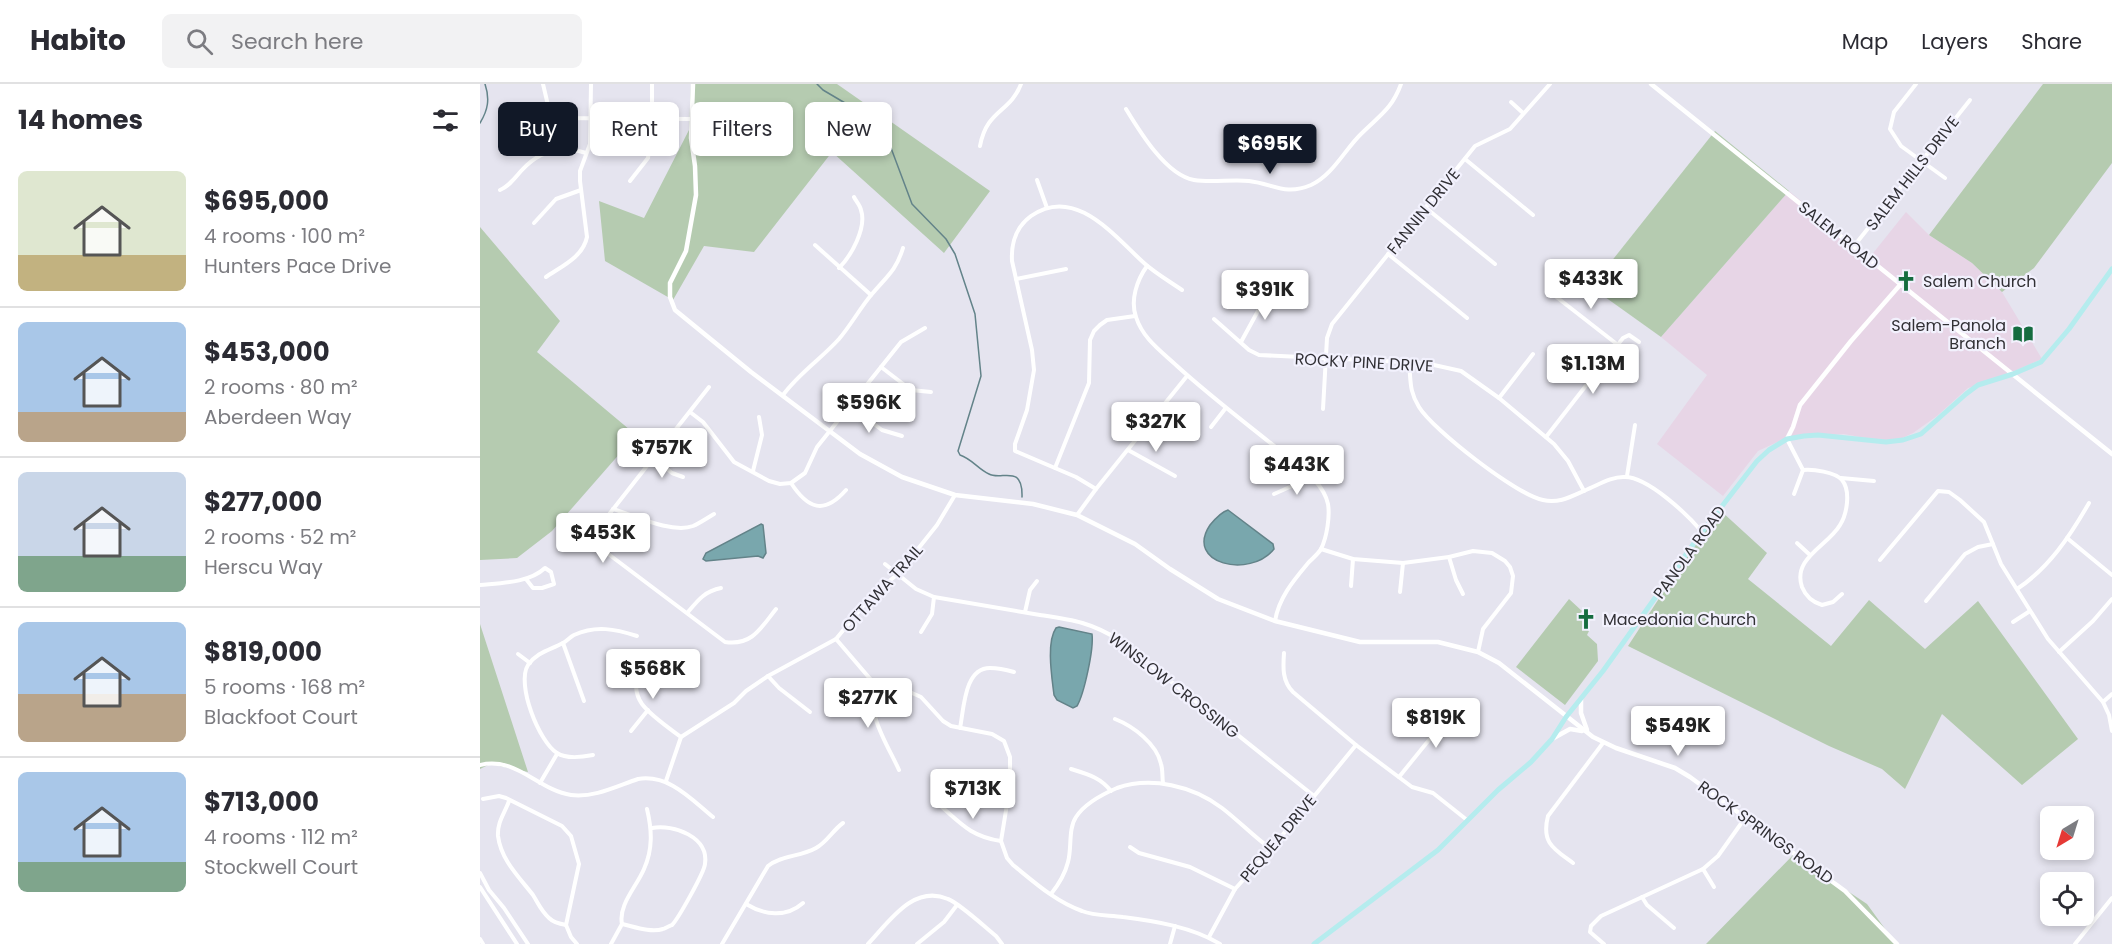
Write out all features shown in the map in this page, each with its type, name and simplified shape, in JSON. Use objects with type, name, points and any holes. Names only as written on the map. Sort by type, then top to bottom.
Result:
[{"type":"main road","name":"PANOLA ROAD","points":[[1314,944],[1422,864],[1498,790],[1531,762],[1552,739],[1702,532],[1757,461],[1769,450],[1786,439],[1798,437],[1818,435],[1886,442],[1903,440],[1928,429],[1978,386],[2033,366],[2049,354],[2112,268]]},
{"type":"street","points":[[543,84],[551,118],[590,118]]},
{"type":"street","points":[[591,84],[591,102]]},
{"type":"street","points":[[652,84],[652,102]]},
{"type":"street","name":"ROCK SPRINGS ROAD","points":[[693,84],[690,119],[696,195],[686,251],[670,283],[669,289],[675,310],[751,372],[876,463],[902,477],[955,495],[1033,504],[1077,515],[1135,544],[1211,595],[1275,621],[1360,642],[1438,642],[1478,652],[1499,663],[1566,717],[1604,743],[1682,771],[1845,891],[1897,944]]},
{"type":"street","points":[[980,146],[983,131],[989,121],[1014,97],[1021,84]]},
{"type":"street","points":[[1126,110],[1163,161],[1191,180],[1252,181],[1288,191],[1312,185],[1328,173],[1362,133],[1386,111],[1396,97],[1401,84]]},
{"type":"street","name":"FANNIN DRIVE","points":[[1323,409],[1327,338],[1332,324],[1465,159],[1480,143],[1510,129],[1550,84]]},
{"type":"street","name":"SALEM ROAD","points":[[1652,84],[2112,454]]},
{"type":"street","points":[[1916,84],[1894,112],[1890,129],[1901,146],[1946,178]]},
{"type":"street","name":"SALEM HILLS DRIVE","points":[[1854,246],[1970,100]]},
{"type":"street","points":[[1511,102],[1523,113]]},
{"type":"street","points":[[679,119],[690,119]]},
{"type":"street","points":[[546,277],[575,257],[586,243],[580,171],[590,144]]},
{"type":"street","points":[[500,190],[506,188],[530,162],[539,156],[559,149],[586,153]]},
{"type":"street","points":[[630,181],[648,156]]},
{"type":"street","points":[[1465,159],[1533,215]]},
{"type":"street","points":[[1037,180],[1047,208]]},
{"type":"street","points":[[534,223],[556,199],[581,190]]},
{"type":"street","points":[[839,268],[854,249],[862,220],[861,209],[854,197]]},
{"type":"street","points":[[1096,489],[1015,451],[1014,444],[1027,410],[1034,370],[1032,350],[1011,252],[1016,234],[1026,220],[1047,208],[1069,207],[1092,216],[1147,266],[1182,290]]},
{"type":"street","points":[[1426,208],[1495,264]]},
{"type":"street","points":[[815,246],[871,295]]},
{"type":"street","points":[[783,395],[801,373],[839,339],[871,295],[893,272],[903,248]]},
{"type":"street","points":[[1388,254],[1467,318]]},
{"type":"street","points":[[1147,266],[1136,287],[1135,316],[1146,337],[1226,409],[1307,473],[1320,486],[1329,507],[1321,549],[1290,586],[1277,608],[1275,621]]},
{"type":"street","points":[[1016,279],[1066,269]]},
{"type":"street","points":[[1794,494],[1803,470],[1786,439],[1793,427],[1797,411],[1851,341],[1900,285]]},
{"type":"street","points":[[1241,342],[1270,289]]},
{"type":"street","points":[[1551,292],[1618,345]]},
{"type":"street","points":[[1055,468],[1089,383],[1090,340],[1094,331],[1107,320],[1135,316]]},
{"type":"street","name":"ROCKY PINE DRIVE","points":[[1214,319],[1259,355],[1433,364],[1461,371],[1499,398],[1546,437],[1568,460],[1584,491]]},
{"type":"street","points":[[690,411],[703,422],[729,457],[775,483],[791,483],[805,473],[817,447],[901,342],[925,328]]},
{"type":"street","points":[[1546,437],[1623,338],[1629,334],[1639,342]]},
{"type":"street","points":[[1499,398],[1533,354]]},
{"type":"street","points":[[1409,363],[1409,381],[1412,392],[1420,410],[1426,417],[1520,491],[1542,500],[1556,501],[1627,476],[1645,482],[1702,532]]},
{"type":"street","points":[[881,367],[911,390],[931,392]]},
{"type":"street","points":[[1077,515],[1187,376]]},
{"type":"street","points":[[709,387],[603,522],[600,532],[603,547],[607,553],[725,642],[737,644],[746,641],[776,609]]},
{"type":"street","points":[[850,406],[882,430],[902,436]]},
{"type":"street","points":[[1210,427],[1226,409]]},
{"type":"street","points":[[753,471],[762,435],[759,417]]},
{"type":"street","points":[[1627,476],[1635,425]]},
{"type":"street","points":[[1793,427],[1798,437]]},
{"type":"street","points":[[1128,450],[1175,476]]},
{"type":"street","points":[[654,458],[672,473],[683,477]]},
{"type":"street","points":[[1803,470],[1822,472],[1840,478],[1874,481]]},
{"type":"street","points":[[1274,494],[1282,493],[1307,473]]},
{"type":"street","points":[[1840,478],[1844,483],[1846,496],[1845,517],[1839,527],[1810,555],[1801,568],[1800,575],[1801,585],[1808,598],[1822,605],[1833,602],[1842,594]]},
{"type":"street","points":[[791,483],[807,502],[819,506],[831,505],[846,490]]},
{"type":"street","points":[[1880,560],[1938,491],[1949,492],[1974,511],[1984,522],[2001,564],[2030,610],[2059,652],[2103,702],[2109,715],[2112,731]]},
{"type":"street","name":"OTTAWA TRAIL","points":[[681,736],[734,703],[746,691],[768,676],[837,639],[873,594],[898,574],[937,525],[955,495]]},
{"type":"street","points":[[2017,589],[2041,570],[2067,538],[2089,503]]},
{"type":"street","points":[[613,509],[677,528],[693,526],[714,514]]},
{"type":"street","points":[[2067,538],[2112,575]]},
{"type":"street","points":[[1797,543],[1810,555]]},
{"type":"street","points":[[1926,601],[1965,554],[1978,547],[1993,544]]},
{"type":"street","points":[[1321,549],[1353,559],[1402,563],[1484,551],[1504,561],[1510,567],[1513,576],[1511,593],[1483,629],[1478,652]]},
{"type":"street","points":[[1449,557],[1463,594]]},
{"type":"street","points":[[1351,586],[1353,559]]},
{"type":"street","points":[[1401,592],[1402,563]]},
{"type":"street","name":"WINSLOW CROSSING","points":[[885,564],[916,589],[934,597],[1079,621],[1104,631],[1119,640],[1314,796]]},
{"type":"street","points":[[480,585],[526,579],[545,568],[551,572],[554,584],[532,588],[526,579]]},
{"type":"street","points":[[1025,612],[1030,590],[1037,581]]},
{"type":"street","points":[[688,612],[702,595],[721,588]]},
{"type":"street","points":[[921,632],[932,614],[934,597]]},
{"type":"street","points":[[2059,652],[2093,621],[2112,599]]},
{"type":"street","points":[[2013,622],[2030,610]]},
{"type":"street","points":[[593,755],[557,754],[541,736],[529,704],[524,679],[530,663],[549,648],[563,643],[572,636],[601,628],[612,628],[637,636]]},
{"type":"street","points":[[837,639],[878,688],[912,693],[921,697],[943,721],[951,726],[992,734],[1004,741],[1008,748],[1010,786],[1001,841],[1007,858],[1013,865],[1065,904],[1084,912],[1175,926],[1209,937],[1220,944]]},
{"type":"street","points":[[563,643],[584,701]]},
{"type":"street","points":[[1284,652],[1283,672],[1288,688],[1356,745],[1412,787],[1433,793],[1467,820]]},
{"type":"street","points":[[518,654],[530,663]]},
{"type":"street","points":[[666,781],[681,736],[648,710],[638,696],[636,683],[638,674],[644,666],[654,659],[670,664]]},
{"type":"street","points":[[960,728],[968,688],[976,674],[981,669],[990,668],[1014,672]]},
{"type":"street","points":[[768,676],[779,688],[810,712]]},
{"type":"street","points":[[878,688],[874,693],[872,706],[875,718],[899,770]]},
{"type":"street","points":[[2103,702],[2112,694]]},
{"type":"street","points":[[1581,699],[1581,713],[1588,733]]},
{"type":"street","points":[[631,731],[648,710]]},
{"type":"street","points":[[1399,777],[1433,735],[1435,724],[1430,714]]},
{"type":"street","points":[[1115,719],[1138,733],[1158,755],[1163,783]]},
{"type":"street","points":[[1552,739],[1570,729],[1588,733]]},
{"type":"street","points":[[1573,863],[1552,847],[1545,832],[1548,816],[1604,743]]},
{"type":"street","name":"PEQUEA DRIVE","points":[[1209,937],[1235,889],[1271,849],[1356,745]]},
{"type":"street","points":[[540,783],[557,754]]},
{"type":"street","points":[[480,765],[507,765],[564,793],[584,795],[594,794],[638,779],[666,781],[683,791],[713,817]]},
{"type":"street","points":[[1071,769],[1096,777],[1104,782],[1111,791]]},
{"type":"street","points":[[1051,894],[1061,881],[1068,862],[1070,837],[1075,818],[1085,806],[1128,784],[1163,783],[1201,795],[1271,849]]},
{"type":"street","points":[[483,800],[500,796],[562,825],[571,836],[579,864],[566,925],[577,944]]},
{"type":"street","points":[[509,801],[498,826],[498,838],[512,871],[539,904],[540,909],[551,920],[566,925]]},
{"type":"street","points":[[942,807],[963,826],[983,838],[1001,841]]},
{"type":"street","points":[[611,944],[622,924],[624,908],[648,860],[652,828],[647,809]]},
{"type":"street","points":[[1604,944],[1590,932],[1591,926],[1607,912],[1703,869],[1718,856],[1745,818]]},
{"type":"street","points":[[722,944],[768,866],[775,860],[815,849],[843,823]]},
{"type":"street","points":[[622,924],[649,930],[661,930],[671,925],[681,913],[705,865],[700,844],[681,829],[652,828]]},
{"type":"street","points":[[1130,847],[1139,853],[1190,867],[1235,889]]},
{"type":"street","points":[[1703,869],[1714,887]]},
{"type":"street","points":[[480,873],[489,890],[528,944]]},
{"type":"street","points":[[480,886],[517,944]]},
{"type":"street","points":[[868,944],[913,899],[931,896],[949,899],[996,936],[1002,944]]},
{"type":"street","points":[[1642,897],[1647,905],[1674,928]]},
{"type":"street","points":[[2075,944],[2112,898]]},
{"type":"street","points":[[746,904],[759,912],[776,913],[796,909],[803,903]]},
{"type":"street","points":[[917,944],[944,922],[957,905]]},
{"type":"street","points":[[1170,944],[1175,926]]},
{"type":"street","points":[[480,939],[483,944]]},
{"type":"shaded area","points":[[1789,191],[1870,257],[1906,212],[1929,235],[1972,263],[2002,292],[2042,359],[1984,384],[1968,388],[1937,416],[1913,433],[1892,443],[1844,434],[1784,439],[1758,451],[1723,496],[1657,444],[1707,375],[1661,337]]},
{"type":"green space","points":[[691,84],[837,84],[863,102],[805,102],[805,156],[829,156],[754,252],[704,246],[673,300],[605,261],[599,201],[644,218],[676,156],[679,156],[679,150],[689,130]]},
{"type":"green space","points":[[2043,84],[2112,84],[2112,163],[2034,268],[2002,292],[1972,263],[1929,235]]},
{"type":"green space","points":[[892,122],[990,191],[944,253],[836,156],[892,156]]},
{"type":"green space","points":[[1715,131],[1789,191],[1661,337],[1591,287]]},
{"type":"green space","points":[[480,227],[560,321],[537,352],[636,435],[552,531],[517,558],[480,560]]},
{"type":"green space","points":[[1721,511],[1767,553],[1748,579],[1831,646],[1869,600],[1925,649],[1978,601],[2078,739],[2022,785],[1942,714],[1905,789],[1882,769],[1829,746],[1628,646],[1703,531]]},
{"type":"green space","points":[[1569,599],[1582,611],[1578,616],[1585,623],[1583,626],[1589,631],[1587,635],[1597,644],[1598,661],[1565,705],[1516,667]]},
{"type":"green space","points":[[480,624],[528,772],[490,764],[480,769]]},
{"type":"green space","points":[[1795,853],[1820,867],[1840,886],[1867,904],[1896,944],[1706,944]]},
{"type":"water","points":[[1228,510],[1273,544],[1274,549],[1263,558],[1250,563],[1236,565],[1212,558],[1206,549],[1204,538],[1210,525]]},
{"type":"water","points":[[763,525],[766,553],[763,558],[758,556],[706,561],[703,559],[706,553]]},
{"type":"water","points":[[1059,627],[1092,634],[1085,682],[1080,700],[1073,708],[1057,700],[1054,695],[1050,651],[1053,634]]},
{"type":"waterway","points":[[480,123],[487,104],[485,84]]},
{"type":"waterway","points":[[817,84],[862,113],[879,128],[891,148],[912,204],[946,239],[955,254],[975,314],[981,376],[958,451],[960,455],[989,474],[1015,477],[1019,480],[1022,497]]},
{"type":"place","name":"Salem Church","points":[[1906,281]]},
{"type":"place","name":"Salem-Panola Branch","points":[[2023,334]]},
{"type":"place","name":"Macedonia Church","points":[[1586,619]]}]
